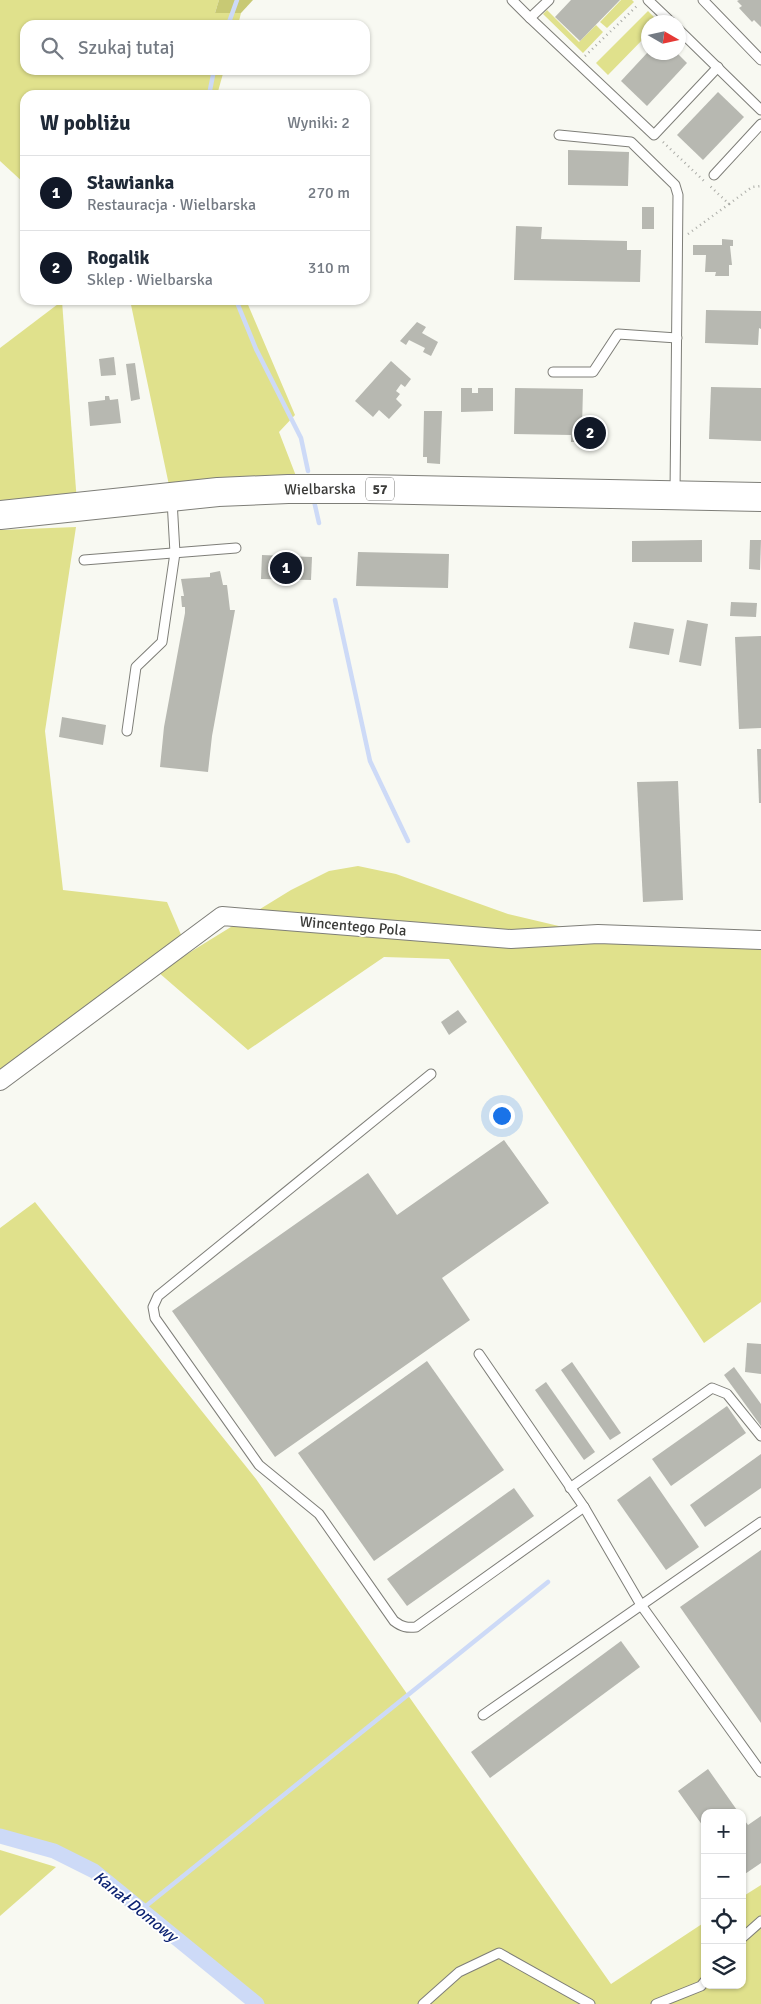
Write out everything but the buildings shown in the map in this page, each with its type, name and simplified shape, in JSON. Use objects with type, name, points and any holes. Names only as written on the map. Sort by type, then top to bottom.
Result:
[{"type":"main road","name":"Wielbarska","points":[[0,515],[227,492],[365,489],[761,497]]},
{"type":"street","name":"Wincentego Pola","points":[[0,1081],[222,916],[511,939],[598,934],[761,940]]},
{"type":"lane","points":[[512,0],[654,135],[718,68]]},
{"type":"lane","points":[[530,18],[549,0]]},
{"type":"lane","points":[[648,0],[664,15]]},
{"type":"lane","points":[[703,0],[761,60]]},
{"type":"lane","points":[[686,37],[761,110]]},
{"type":"lane","points":[[714,175],[761,124]]},
{"type":"lane","points":[[559,135],[631,142],[676,184],[678,195],[678,241],[675,495]]},
{"type":"lane","points":[[553,372],[593,372],[618,334],[677,338]]},
{"type":"lane","points":[[127,731],[136,667],[162,642],[176,552],[172,497]]},
{"type":"lane","points":[[84,560],[236,548]]},
{"type":"lane","points":[[431,1074],[158,1296],[152,1307],[155,1318],[259,1465],[319,1514],[394,1621],[400,1626],[416,1627],[584,1507]]},
{"type":"lane","points":[[479,1354],[584,1507],[641,1605],[761,1772]]},
{"type":"lane","points":[[570,1488],[712,1388],[727,1394],[761,1436]]},
{"type":"lane","points":[[483,1715],[761,1522]]},
{"type":"lane","points":[[746,1934],[761,1921]]},
{"type":"lane","points":[[423,2004],[459,1972],[499,1953],[590,2004]]},
{"type":"lane","points":[[656,2004],[701,1986]]},
{"type":"path","points":[[578,64],[643,0]]},
{"type":"path","points":[[658,131],[664,145],[729,204]]},
{"type":"path","points":[[678,241],[752,187],[761,186]]},
{"type":"green space","points":[[0,0],[219,0],[215,13],[241,13],[239,20],[20,20],[20,75],[223,75],[218,90],[20,90],[20,179],[0,161]]},
{"type":"green space","points":[[621,0],[632,0],[634,2],[607,28],[600,22]]},
{"type":"green space","points":[[547,10],[579,42],[596,25],[603,32],[583,53],[543,14]]},
{"type":"green space","points":[[648,11],[652,15],[644,15]]},
{"type":"green space","points":[[641,18],[641,41],[608,75],[596,63]]},
{"type":"green space","points":[[57,305],[62,305],[77,503],[0,503],[0,348]]},
{"type":"green space","points":[[131,305],[248,305],[295,415],[279,432],[296,476],[170,490]]},
{"type":"green space","points":[[76,527],[45,731],[63,890],[167,902],[182,937],[0,1074],[0,530]]},
{"type":"green space","points":[[358,866],[396,874],[508,914],[563,927],[650,943],[761,941],[761,1302],[704,1343],[449,959],[384,957],[248,1050],[158,972],[291,890],[329,871]]},
{"type":"green space","points":[[35,1202],[256,1479],[611,1984],[701,1925],[701,1989],[746,1989],[746,1894],[761,1885],[761,2004],[253,2004],[94,1871],[54,1851],[0,1837],[0,1228]]},
{"type":"green space","points":[[0,1850],[56,1867],[0,1916]]},
{"type":"shaded area","points":[[219,0],[253,0],[241,13],[215,13]]},
{"type":"waterway","points":[[230,20],[237,0]]},
{"type":"waterway","points":[[210,90],[213,75]]},
{"type":"waterway","points":[[238,305],[256,349],[301,438],[308,471]]},
{"type":"waterway","points":[[314,501],[319,523]]},
{"type":"waterway","points":[[335,600],[370,761],[408,841]]},
{"type":"waterway","points":[[141,1910],[548,1582]]},
{"type":"waterway","name":"Kanał Domowy","points":[[0,1836],[54,1851],[94,1871],[257,2004]]},
{"type":"place","name":"Rogalik","points":[[590,433]]},
{"type":"place","name":"Sławianka","points":[[286,568]]}]
